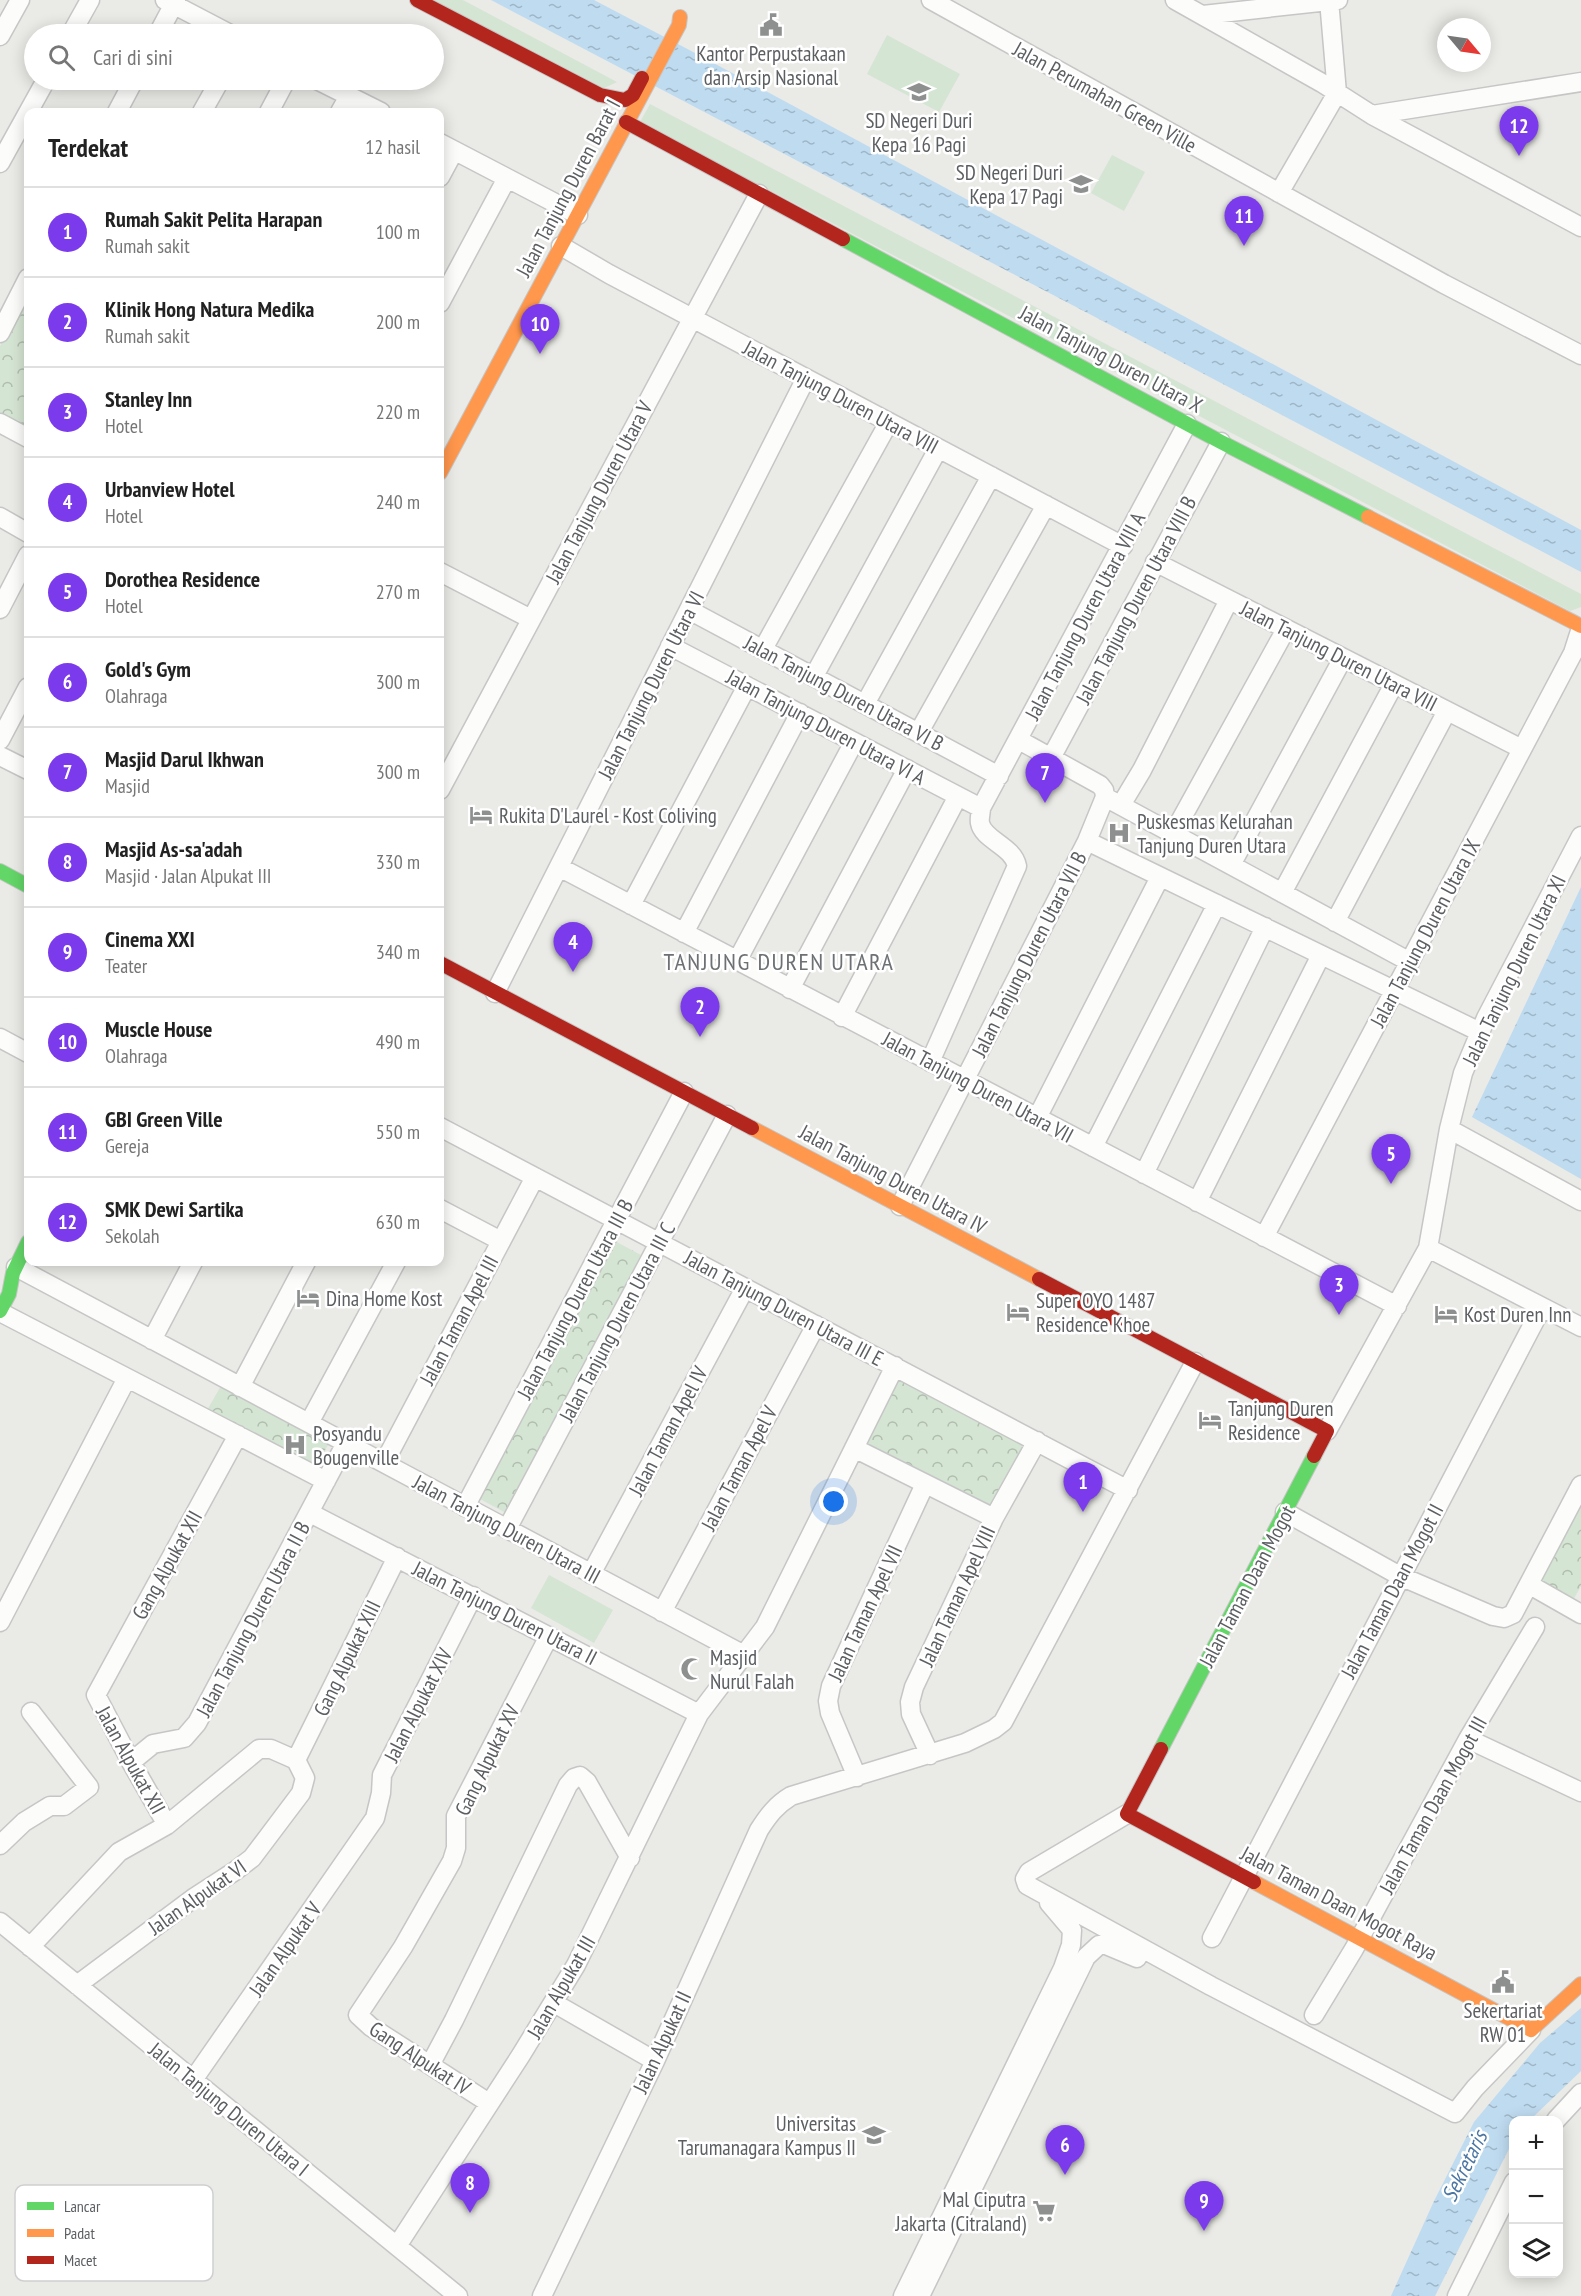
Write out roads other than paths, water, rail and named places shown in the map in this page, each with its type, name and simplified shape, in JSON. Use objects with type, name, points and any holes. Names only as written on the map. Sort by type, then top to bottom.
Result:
[{"type":"street","points":[[0,36],[20,0]]},
{"type":"street","points":[[77,24],[90,0]]},
{"type":"street","points":[[417,0],[600,95],[625,100],[636,96]]},
{"type":"street","name":"Jalan Perumahan Green Ville","points":[[931,0],[1444,284],[1581,355]]},
{"type":"street","points":[[1203,15],[1332,0],[1337,93],[1278,193]]},
{"type":"street","points":[[1178,1],[1372,115],[1581,227]]},
{"type":"street","points":[[162,24],[172,2],[212,24]]},
{"type":"street","name":"Jalan Tanjung Duren Barat I","points":[[444,465],[578,215],[623,127],[636,96],[679,18]]},
{"type":"street","points":[[1372,115],[1581,82]]},
{"type":"street","points":[[30,108],[40,90]]},
{"type":"street","points":[[119,108],[129,90]]},
{"type":"street","points":[[204,108],[214,90]]},
{"type":"street","points":[[271,108],[281,90]]},
{"type":"street","points":[[337,90],[373,108]]},
{"type":"street","points":[[600,95],[623,127]]},
{"type":"street","points":[[342,108],[349,96]]},
{"type":"street","points":[[0,163],[24,120]]},
{"type":"street","name":"Jalan Tanjung Duren Utara X","points":[[623,127],[759,194],[1221,442],[1581,627]]},
{"type":"street","points":[[447,147],[578,215]]},
{"type":"street","points":[[444,296],[507,178]]},
{"type":"street","name":"Jalan Tanjung Duren Utara V","points":[[444,783],[759,194]]},
{"type":"street","name":"Jalan Tanjung Duren Utara VIII","points":[[561,246],[609,274],[1122,546]]},
{"type":"street","points":[[0,333],[24,286]]},
{"type":"street","name":"Jalan Tanjung Duren Utara VI","points":[[495,993],[806,378]]},
{"type":"street","points":[[763,649],[889,422]]},
{"type":"street","points":[[0,423],[24,436]]},
{"type":"street","name":"Jalan Tanjung Duren Utara VIII A","points":[[981,808],[1187,424]]},
{"type":"street","name":"Jalan Tanjung Duren Utara VIII B","points":[[1051,758],[1221,442]]},
{"type":"street","points":[[814,676],[938,449]]},
{"type":"street","points":[[865,704],[991,476]]},
{"type":"street","points":[[919,732],[1046,505]]},
{"type":"street","points":[[0,517],[24,531]]},
{"type":"street","name":"Jalan Tanjung Duren Utara VIII","points":[[1155,562],[1522,749]]},
{"type":"street","points":[[0,609],[24,563]]},
{"type":"street","points":[[444,574],[531,620]]},
{"type":"street","name":"Jalan Tanjung Duren Utara VII B","points":[[900,1206],[1087,841],[1113,801],[1142,770],[1229,600]]},
{"type":"street","name":"Jalan Tanjung Duren Utara VI B","points":[[689,610],[999,776]]},
{"type":"street","name":"Jalan Tanjung Duren Utara IX","points":[[1264,1237],[1573,653],[1581,627]]},
{"type":"street","points":[[1173,834],[1286,629]]},
{"type":"street","name":"Jalan Tanjung Duren Utara VI A","points":[[670,646],[981,808]]},
{"type":"street","points":[[1232,865],[1343,658]]},
{"type":"street","points":[[1282,893],[1394,684]]},
{"type":"street","points":[[631,905],[747,686]]},
{"type":"street","points":[[0,740],[24,695]]},
{"type":"street","points":[[1335,922],[1447,711]]},
{"type":"street","points":[[684,933],[800,713]]},
{"type":"street","points":[[1019,740],[1100,785],[1113,801],[1410,962]]},
{"type":"street","points":[[737,961],[854,742]]},
{"type":"street","points":[[0,756],[24,768]]},
{"type":"street","points":[[790,989],[907,770]]},
{"type":"street","points":[[842,1017],[957,796]]},
{"type":"street","points":[[930,1062],[1017,866],[1015,857],[982,829],[979,821],[981,808]]},
{"type":"street","name":"Jalan Tanjung Duren Utara XI","points":[[1428,1248],[1449,1129],[1463,1073],[1480,1032],[1581,836]]},
{"type":"street","points":[[1087,841],[1480,1032]]},
{"type":"street","name":"Jalan Tanjung Duren Utara VII","points":[[559,867],[1397,1306]]},
{"type":"street","points":[[0,871],[24,884]]},
{"type":"street","points":[[1037,1118],[1160,877]]},
{"type":"street","points":[[1093,1148],[1217,904]]},
{"type":"street","points":[[1144,1174],[1265,927]]},
{"type":"street","points":[[1197,1202],[1321,955]]},
{"type":"street","name":"Jalan Tanjung Duren Utara IV","points":[[444,965],[1327,1431]]},
{"type":"street","points":[[0,1038],[24,1051]]},
{"type":"street","name":"Jalan Tanjung Duren Utara III B","points":[[465,1507],[684,1092]]},
{"type":"street","name":"Jalan Tanjung Duren Utara III C","points":[[507,1529],[727,1115]]},
{"type":"street","name":"Jalan Tanjung Duren Utara III E","points":[[444,1129],[1128,1490]]},
{"type":"street","points":[[1449,1129],[1581,1201]]},
{"type":"street","name":"Jalan Taman Apel III","points":[[384,1463],[535,1177]]},
{"type":"street","points":[[444,1211],[501,1241]]},
{"type":"street","points":[[1428,1248],[1581,1327]]},
{"type":"street","name":"Jalan Taman Daan Mogot","points":[[1127,1814],[1327,1431],[1428,1248]]},
{"type":"street","points":[[24,1250],[14,1270],[9,1294],[0,1311],[326,1481]]},
{"type":"street","points":[[152,1340],[191,1266]]},
{"type":"street","points":[[240,1387],[304,1266]]},
{"type":"street","points":[[309,1423],[394,1266]]},
{"type":"street","points":[[0,1284],[14,1270]]},
{"type":"street","name":"Jalan Tanjung Duren Utara III","points":[[14,1270],[152,1340],[744,1655]]},
{"type":"street","name":"Jalan Taman Apel IV","points":[[591,1574],[745,1288]]},
{"type":"street","name":"Jalan Taman Daan Mogot II","points":[[1212,1938],[1542,1307]]},
{"type":"street","name":"Jalan Taman Apel V","points":[[662,1612],[816,1325]]},
{"type":"street","points":[[857,1777],[930,1755],[980,1736],[1003,1722],[1195,1362]]},
{"type":"street","name":"Jalan Alpukat III","points":[[397,2246],[554,2003],[576,1965],[699,1714],[765,1627],[895,1366]]},
{"type":"street","points":[[1,1620],[127,1378]]},
{"type":"street","name":"Gang Alpukat XII","points":[[96,1695],[238,1436]]},
{"type":"street","name":"Jalan Taman Apel VIII","points":[[930,1755],[911,1714],[910,1702],[914,1687],[994,1518],[1037,1441]]},
{"type":"street","name":"Jalan Tanjung Duren Utara II B","points":[[131,1762],[153,1744],[174,1741],[192,1731],[346,1443]]},
{"type":"street","points":[[854,1448],[994,1518]]},
{"type":"street","name":"Jalan Taman Apel VII","points":[[857,1777],[830,1713],[828,1701],[831,1686],[925,1484]]},
{"type":"street","points":[[1285,1512],[1400,1576],[1493,1616],[1504,1618],[1514,1614],[1581,1485]]},
{"type":"street","name":"Jalan Tanjung Duren Utara II","points":[[310,1513],[699,1714]]},
{"type":"street","name":"Gang Alpukat XIII","points":[[296,1760],[397,1557]]},
{"type":"street","points":[[1530,1585],[1581,1614]]},
{"type":"street","name":"Jalan Alpukat XIV","points":[[375,1818],[381,1793],[382,1775],[473,1596]]},
{"type":"street","name":"Jalan Taman Daan Mogot III","points":[[1314,2015],[1360,1938],[1468,1739],[1536,1627]]},
{"type":"street","name":"Gang Alpukat XV","points":[[361,2008],[399,1954],[452,1861],[456,1848],[456,1816],[549,1636]]},
{"type":"street","name":"Jalan Alpukat XII","points":[[96,1695],[167,1825]]},
{"type":"street","points":[[0,1845],[24,1822],[50,1806],[64,1806],[88,1787],[31,1712]]},
{"type":"street","points":[[1468,1739],[1581,1792]]},
{"type":"street","points":[[30,1947],[118,1852],[167,1825],[259,1749],[271,1749],[296,1760]]},
{"type":"street","name":"Jalan Alpukat VI","points":[[77,1985],[252,1857],[302,1793],[305,1778],[296,1760]]},
{"type":"street","points":[[430,2065],[568,1785],[574,1778],[580,1776],[587,1782],[630,1858]]},
{"type":"street","name":"Jalan Alpukat II","points":[[542,2296],[655,2061],[759,1830],[780,1802],[791,1796],[857,1777]]},
{"type":"street","points":[[903,2296],[1068,1955],[1071,1930],[1033,1887],[1026,1875],[1127,1814]]},
{"type":"street","name":"Jalan Taman Daan Mogot Raya","points":[[1127,1814],[1531,2030]]},
{"type":"street","name":"Jalan Alpukat V","points":[[193,2079],[375,1818]]},
{"type":"street","points":[[1033,1887],[1211,1986],[1455,2113],[1475,2088],[1531,2030],[1581,1984]]},
{"type":"street","name":"Jalan Tanjung Duren Utara I","points":[[0,1922],[458,2296]]},
{"type":"street","points":[[920,2296],[1061,2006],[1086,1957],[1094,1948],[1106,1945],[1201,1986],[1211,1986]]},
{"type":"street","points":[[554,2003],[655,2061]]},
{"type":"street","name":"Gang Alpukat IV","points":[[361,2008],[358,2015],[362,2020],[489,2103]]},
{"type":"street","points":[[1560,2116],[1581,2093]]},
{"type":"street","points":[[1457,2296],[1509,2192]]},
{"type":"water","points":[[491,0],[594,0],[695,53],[1581,530],[1581,572]]},
{"type":"water","points":[[1581,887],[1581,1179],[1472,1117]]},
{"type":"water","name":"Sekretaris","points":[[1581,2008],[1581,2071],[1534,2116],[1509,2116],[1509,2149],[1435,2296],[1391,2296],[1434,2201],[1474,2122],[1540,2043]]},
{"type":"place","name":"Kantor Perpustakaan dan Arsip Nasional","points":[[771,25]]},
{"type":"place","name":"SD Negeri Duri Kepa 16 Pagi","points":[[919,92]]},
{"type":"place","name":"SMK Dewi Sartika","points":[[1519,156]]},
{"type":"place","name":"SD Negeri Duri Kepa 17 Pagi","points":[[1081,184]]},
{"type":"place","name":"GBI Green Ville","points":[[1244,246]]},
{"type":"place","name":"Muscle House","points":[[540,354]]},
{"type":"place","name":"Masjid Darul Ikhwan","points":[[1045,803]]},
{"type":"place","name":"Rukita D'Laurel - Kost Coliving","points":[[481,815]]},
{"type":"place","name":"Puskesmas Kelurahan Tanjung Duren Utara","points":[[1119,833]]},
{"type":"place","name":"Urbanview Hotel","points":[[573,972]]},
{"type":"place","name":"Klinik Hong Natura Medika","points":[[700,1037]]},
{"type":"place","name":"Dorothea Residence","points":[[1391,1184]]},
{"type":"place","name":"Dina Home Kost","points":[[308,1298]]},
{"type":"place","name":"Super OYO 1487 Residence Khoe","points":[[1018,1312]]},
{"type":"place","name":"Kost Duren Inn","points":[[1446,1314]]},
{"type":"place","name":"Stanley Inn","points":[[1339,1315]]},
{"type":"place","name":"Tanjung Duren Residence","points":[[1210,1420]]},
{"type":"place","name":"Posyandu Bougenville","points":[[295,1445]]},
{"type":"place","name":"Rumah Sakit Pelita Harapan","points":[[1083,1512]]},
{"type":"place","name":"Masjid Nurul Falah","points":[[692,1669]]},
{"type":"place","name":"Sekertariat RW 01","points":[[1503,1982]]},
{"type":"place","name":"Universitas Tarumanagara Kampus II","points":[[874,2135]]},
{"type":"place","name":"Gold's Gym","points":[[1065,2175]]},
{"type":"place","name":"Mal Ciputra Jakarta (Citraland)","points":[[1044,2211]]},
{"type":"place","name":"Masjid As-sa'adah","points":[[470,2213]]},
{"type":"place","name":"Cinema XXI","points":[[1204,2231]]},
{"type":"district","name":"TANJUNG DUREN UTARA","points":[[779,961]]}]
